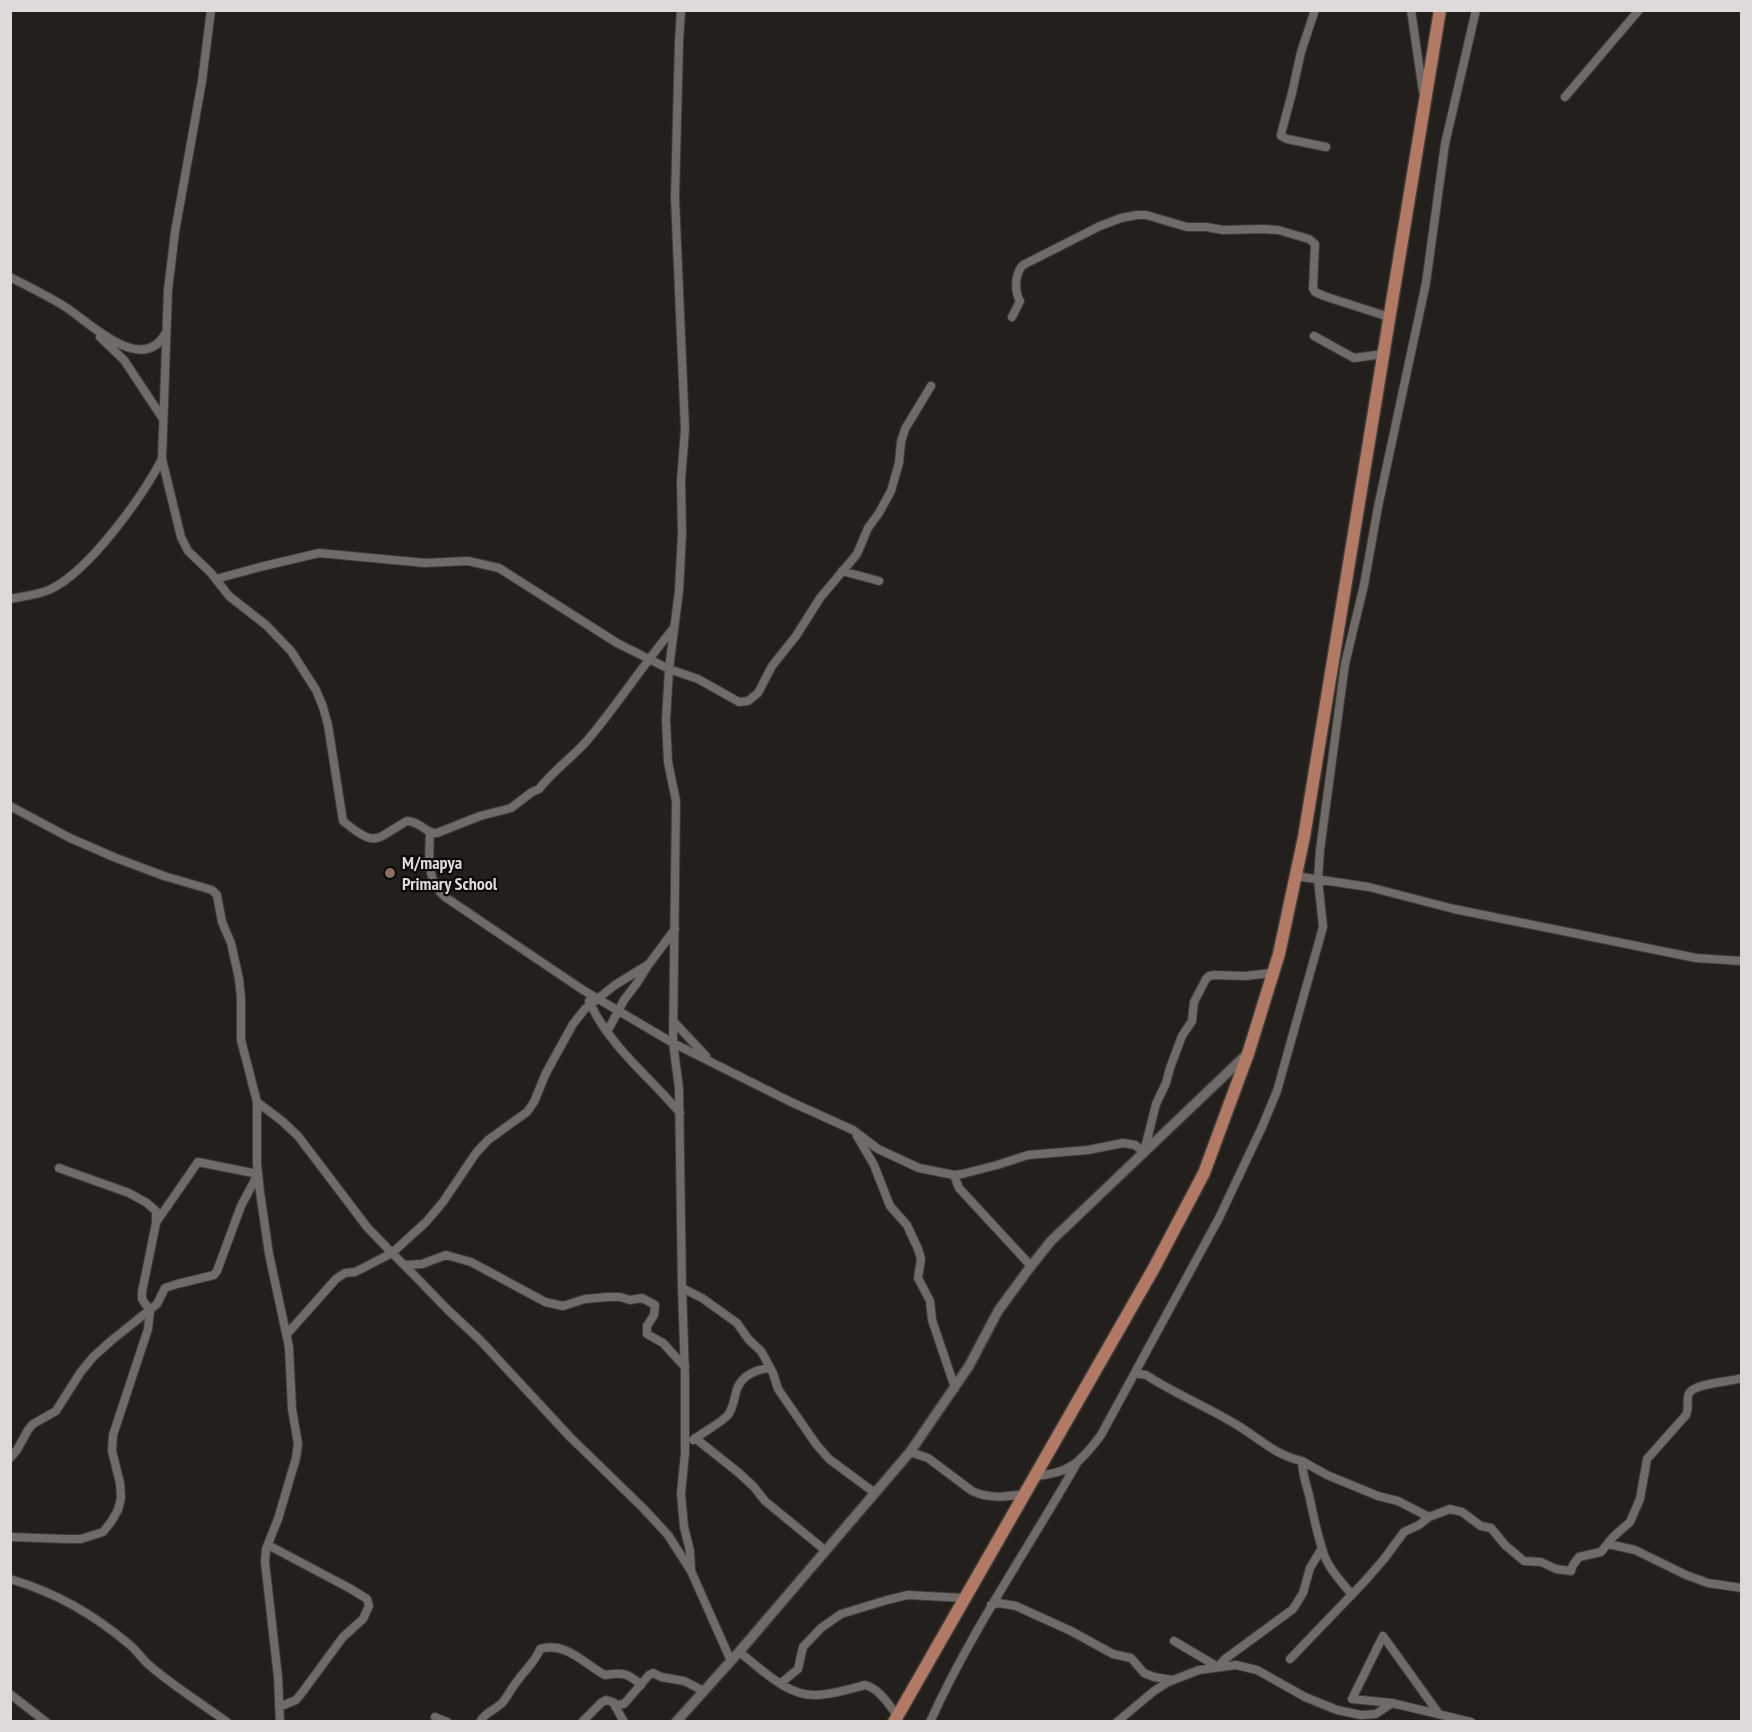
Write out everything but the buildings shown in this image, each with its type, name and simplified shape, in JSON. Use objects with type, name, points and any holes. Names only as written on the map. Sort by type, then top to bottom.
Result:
[{"type":"main road","points":[[895,1718],[1154,1268],[1204,1173],[1248,1054],[1278,954],[1308,814],[1440,10]]},
{"type":"street","points":[[211,10],[202,81],[172,250],[166,330],[162,459],[184,545],[229,596],[266,625],[291,651],[316,690],[328,725],[343,821],[372,839],[381,838],[410,821],[418,823],[430,832],[437,833],[480,816],[511,808],[538,789],[584,744],[674,628]]},
{"type":"street","points":[[681,10],[675,198],[685,429],[681,482],[682,534],[679,591],[669,669],[666,747],[676,801],[673,1043],[680,1113],[679,1186],[686,1446],[681,1494],[691,1571]]},
{"type":"street","points":[[1315,10],[1301,52],[1281,136],[1326,147]]},
{"type":"street","points":[[1411,10],[1425,100]]},
{"type":"street","points":[[1034,1476],[1052,1475],[1077,1463],[1101,1435],[1219,1218],[1277,1091],[1323,927],[1318,879],[1320,850],[1345,664],[1364,585],[1378,507],[1426,283],[1445,144],[1476,10]]},
{"type":"street","points":[[1565,98],[1639,10]]},
{"type":"street","points":[[1012,317],[1020,301],[1017,295],[1017,274],[1023,265],[1120,218],[1146,215],[1187,227],[1223,230],[1269,229],[1309,239],[1315,244],[1313,284],[1315,292],[1389,317]]},
{"type":"street","points":[[10,277],[68,309],[115,342],[132,348],[154,348],[161,341],[166,330]]},
{"type":"street","points":[[94,329],[99,337],[124,360],[163,419]]},
{"type":"street","points":[[1314,336],[1354,358],[1383,354]]},
{"type":"street","points":[[216,579],[319,553],[426,563],[468,561],[482,563],[499,568],[604,635],[648,659],[698,679],[741,702],[748,701],[758,693],[772,666],[796,636],[820,598],[857,554],[868,528],[886,500],[897,468],[905,429],[931,386]]},
{"type":"street","points":[[10,599],[50,590],[81,568],[140,496],[162,459]]},
{"type":"street","points":[[842,571],[879,581]]},
{"type":"street","points":[[10,806],[70,838],[164,876],[212,890],[217,895],[222,922],[231,943],[242,998],[241,1041],[257,1102],[258,1174],[269,1254],[289,1347],[292,1409],[297,1444],[296,1458],[268,1545],[265,1562],[278,1677],[280,1722]]},
{"type":"street","points":[[430,832],[428,861],[439,892],[584,990],[673,1043],[853,1130],[878,1149],[919,1168],[954,1175],[982,1170],[1032,1154],[1088,1150],[1123,1143],[1135,1145],[1144,1152]]},
{"type":"street","points":[[1295,876],[1369,887],[1454,909],[1696,958],[1742,961]]},
{"type":"street","points":[[607,1032],[618,1010],[675,928]]},
{"type":"street","points":[[286,1334],[336,1279],[392,1253],[426,1222],[476,1153],[488,1140],[527,1112],[573,1024],[590,1004],[649,964]]},
{"type":"street","points":[[1144,1152],[1156,1104],[1166,1083],[1182,1036],[1192,1021],[1194,1002],[1206,979],[1211,975],[1245,976],[1272,973]]},
{"type":"street","points":[[584,990],[607,1032],[637,1068],[680,1113]]},
{"type":"street","points":[[674,1022],[712,1062]]},
{"type":"street","points":[[676,1722],[910,1452],[969,1366],[998,1311],[1051,1241],[1248,1054]]},
{"type":"street","points":[[257,1102],[298,1136],[353,1209],[392,1253],[481,1341],[588,1456],[643,1508],[668,1536],[691,1571],[731,1661]]},
{"type":"street","points":[[853,1130],[874,1165],[890,1206],[907,1225],[918,1249],[921,1259],[918,1278],[930,1301],[932,1320],[955,1388]]},
{"type":"street","points":[[156,1223],[198,1162],[258,1174]]},
{"type":"street","points":[[10,1537],[81,1539],[102,1532],[111,1522],[118,1510],[121,1498],[120,1483],[112,1451],[112,1435],[148,1329],[150,1311],[142,1299],[142,1292],[157,1215],[153,1208],[129,1193],[58,1168]]},
{"type":"street","points":[[10,1458],[33,1424],[56,1411],[93,1357],[150,1311],[161,1298],[165,1288],[214,1275],[241,1206],[258,1174]]},
{"type":"street","points":[[954,1175],[959,1188],[1031,1266]]},
{"type":"street","points":[[405,1265],[422,1264],[446,1255],[471,1262],[536,1298],[563,1306],[595,1298],[620,1297],[630,1300],[642,1298],[655,1305],[654,1315],[646,1326],[647,1334],[663,1343],[685,1367]]},
{"type":"street","points":[[682,1288],[702,1298],[736,1323],[761,1351],[778,1389],[816,1444],[829,1459],[875,1493]]},
{"type":"street","points":[[686,1446],[728,1415],[738,1387],[746,1377],[755,1371],[770,1368]]},
{"type":"street","points":[[1135,1374],[1146,1376],[1237,1425],[1287,1458],[1302,1461],[1327,1475],[1378,1496],[1398,1501],[1429,1517]]},
{"type":"street","points":[[1290,1659],[1352,1595],[1404,1532],[1429,1517],[1450,1509],[1462,1512],[1481,1526],[1491,1528],[1522,1560],[1541,1562],[1571,1571],[1579,1557],[1601,1552],[1613,1537],[1631,1521],[1640,1499],[1646,1461],[1686,1415],[1690,1392],[1697,1387],[1742,1378]]},
{"type":"street","points":[[695,1438],[739,1473],[765,1501],[826,1551]]},
{"type":"street","points":[[910,1452],[928,1458],[980,1495],[1000,1497],[1024,1494]]},
{"type":"street","points":[[1302,1461],[1302,1474],[1324,1557],[1352,1595]]},
{"type":"street","points":[[930,1722],[991,1605],[1077,1463]]},
{"type":"street","points":[[1608,1544],[1635,1550],[1708,1583],[1742,1588]]},
{"type":"street","points":[[268,1545],[351,1589],[367,1599],[369,1606],[363,1619],[343,1636],[296,1700],[279,1707]]},
{"type":"street","points":[[1218,1667],[1225,1659],[1293,1609],[1303,1593],[1310,1568],[1322,1548]]},
{"type":"street","points":[[10,1579],[54,1594],[84,1611],[131,1646],[149,1665],[227,1722]]},
{"type":"street","points":[[781,1683],[798,1669],[803,1647],[821,1628],[841,1614],[908,1595],[964,1598]]},
{"type":"street","points":[[991,1605],[1007,1603],[1016,1606],[1071,1631],[1113,1654],[1131,1658],[1144,1673],[1173,1680]]},
{"type":"street","points":[[1439,1714],[1383,1636],[1352,1699],[1392,1703],[1471,1722]]},
{"type":"street","points":[[1174,1641],[1218,1667]]},
{"type":"street","points":[[480,1722],[485,1714],[496,1708],[507,1697],[540,1649],[545,1647],[564,1649],[605,1675],[622,1672],[641,1685]]},
{"type":"street","points":[[739,1652],[790,1690],[808,1695],[870,1686],[883,1697],[895,1718]]},
{"type":"street","points":[[1117,1722],[1154,1691],[1173,1680],[1199,1670],[1236,1665],[1257,1670],[1305,1697],[1337,1710],[1361,1715],[1376,1714],[1392,1703]]},
{"type":"street","points":[[615,1706],[624,1704],[649,1675],[654,1673],[660,1677],[684,1681],[704,1691]]},
{"type":"street","points":[[10,1694],[46,1722]]},
{"type":"street","points":[[582,1722],[606,1700],[613,1702],[624,1722]]},
{"type":"street","points":[[435,1717],[447,1722]]},
{"type":"place","name":"M/mapya Primary School","points":[[390,873]]}]
